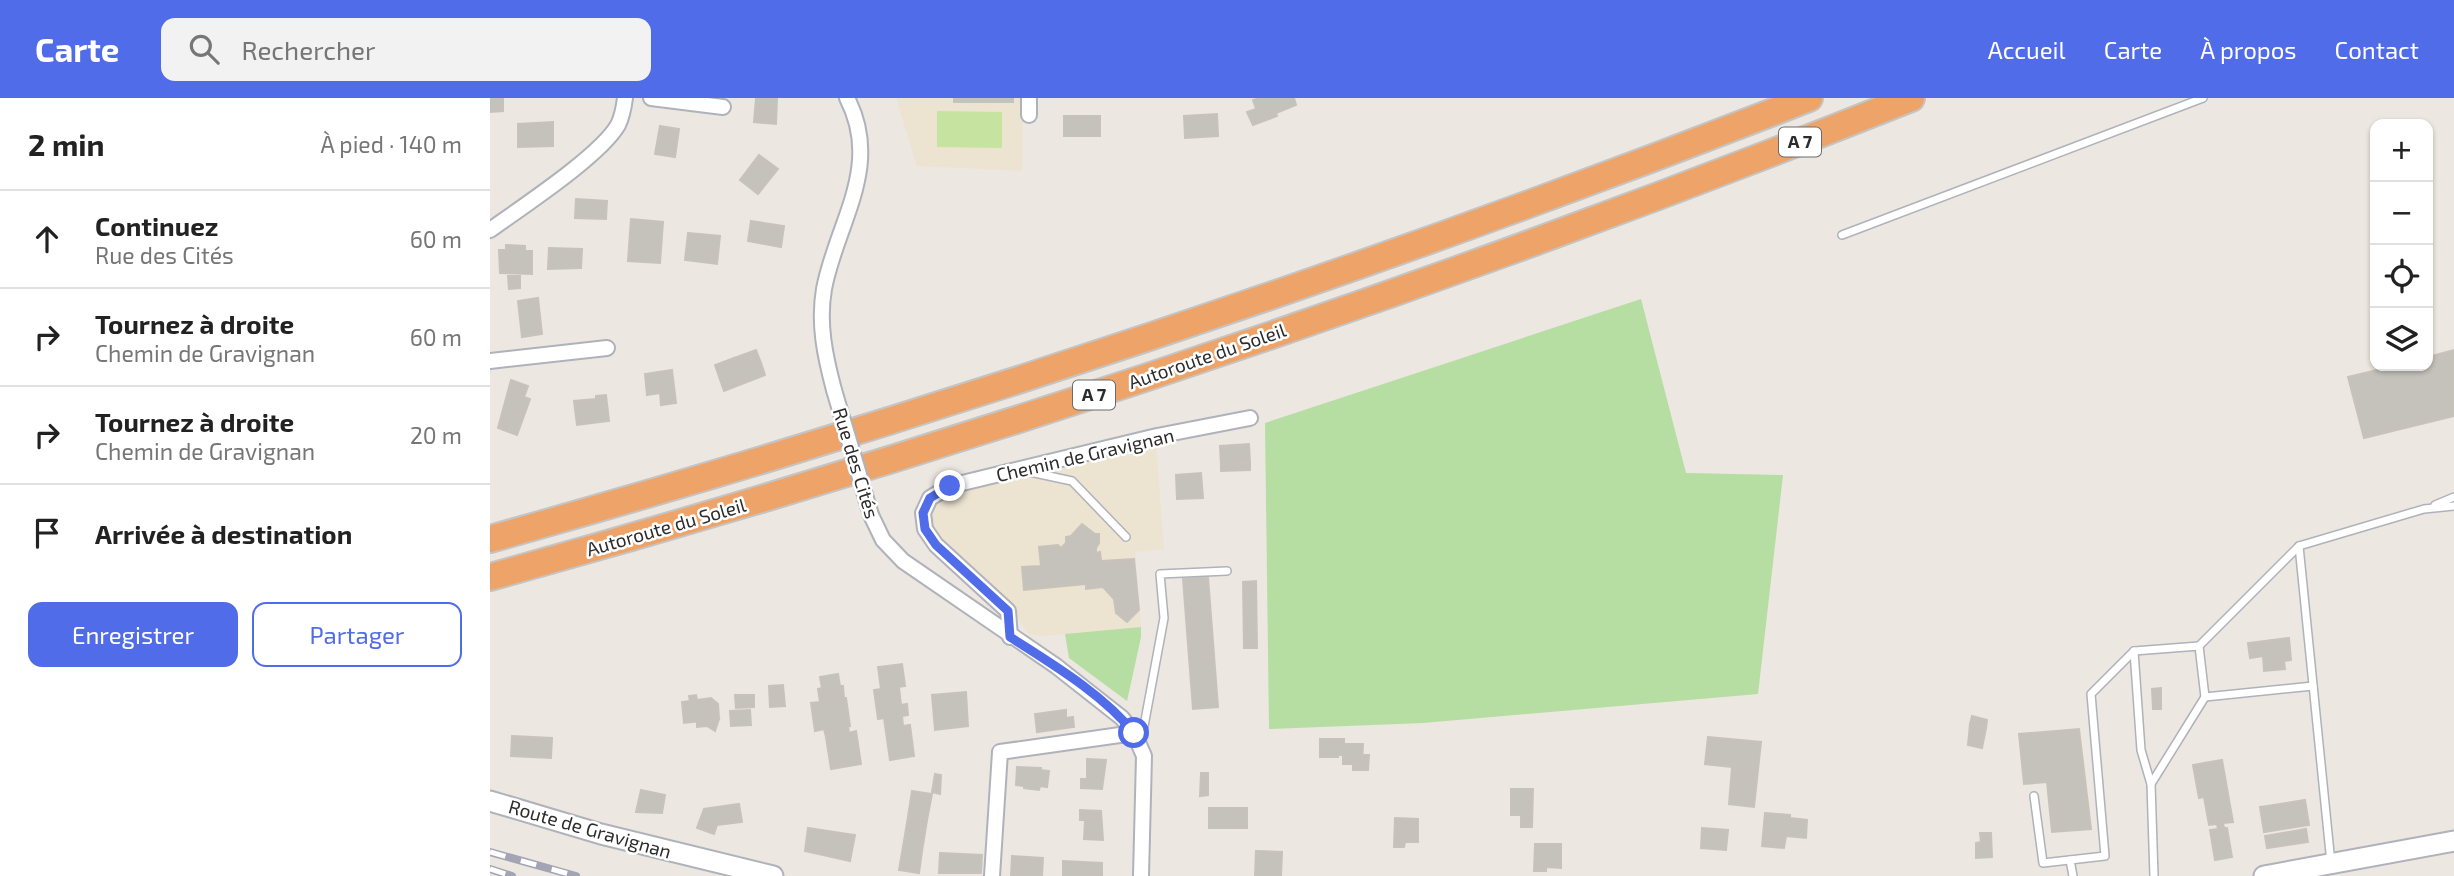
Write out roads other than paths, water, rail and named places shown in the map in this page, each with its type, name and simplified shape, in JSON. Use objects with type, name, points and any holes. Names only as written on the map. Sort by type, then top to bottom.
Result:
[{"type":"highway","name":"Autoroute du Soleil","points":[[490,577],[898,458],[1119,386],[1522,247],[1911,98]]},
{"type":"highway","name":"Autoroute du Soleil","points":[[490,540],[816,445],[1195,322],[1369,263],[1803,100]]},
{"type":"street","points":[[490,230],[577,165],[601,143],[618,125],[625,98]]},
{"type":"street","points":[[651,98],[723,107]]},
{"type":"street","name":"Rue des Cités","points":[[848,98],[861,144],[857,184],[824,289],[821,332],[834,390],[871,515],[883,540],[903,561],[1010,637],[1056,666],[1122,718],[1134,733],[1144,756],[1141,876]]},
{"type":"street","points":[[1029,98],[1029,115]]},
{"type":"street","points":[[490,361],[607,348]]},
{"type":"street","name":"Chemin de Gravignan","points":[[1010,637],[1008,611],[936,545],[925,529],[923,513],[930,498],[950,486],[1157,436],[1250,418]]},
{"type":"street","points":[[992,876],[1000,751],[1134,733]]},
{"type":"street","name":"Route de Gravignan","points":[[490,801],[601,834],[773,876]]},
{"type":"street","points":[[2264,876],[2454,841]]},
{"type":"lane","points":[[1842,235],[2203,98]]},
{"type":"lane","points":[[1024,469],[1072,481],[1126,537]]},
{"type":"lane","points":[[2034,796],[2043,863],[2105,856],[2091,694],[2134,651],[2199,646],[2299,546],[2424,509],[2454,497]]},
{"type":"lane","points":[[2424,509],[2454,506]]},
{"type":"lane","points":[[2299,546],[2331,864]]},
{"type":"lane","points":[[1134,733],[1144,726],[1164,618],[1160,574],[1227,571]]},
{"type":"lane","points":[[2151,784],[2205,697],[2199,646]]},
{"type":"lane","points":[[2134,651],[2141,750],[2151,784],[2154,876]]},
{"type":"lane","points":[[2205,697],[2313,686]]},
{"type":"lane","points":[[2070,860],[2073,876]]},
{"type":"railway","points":[[490,852],[576,876]]},
{"type":"railway","points":[[490,869],[512,876]]}]
